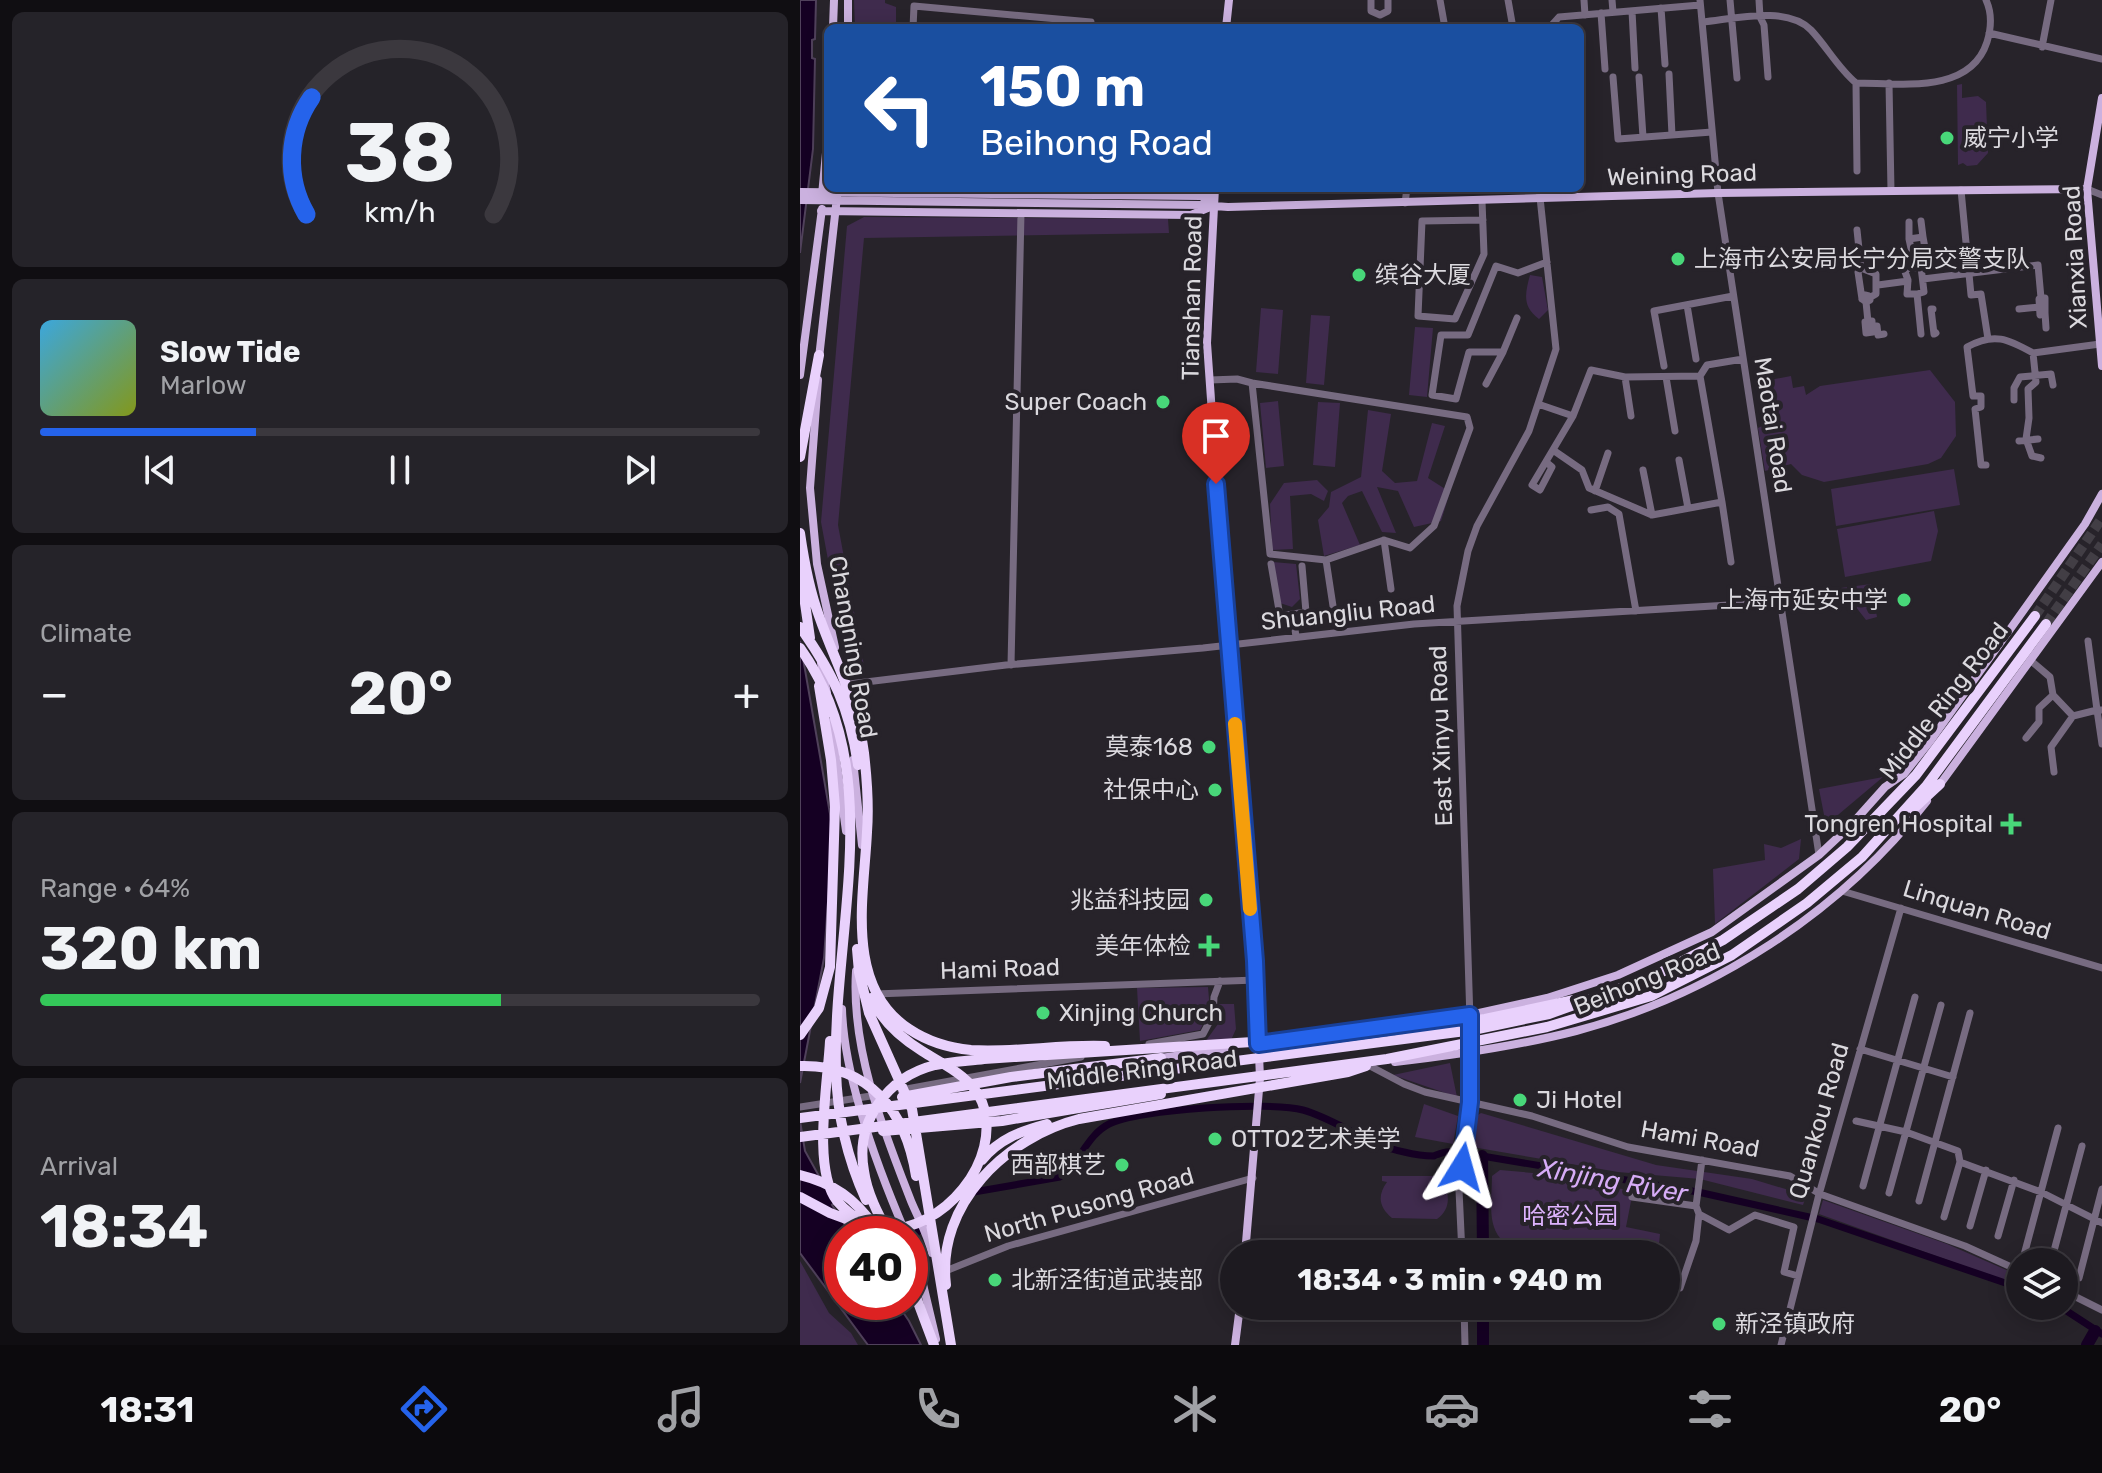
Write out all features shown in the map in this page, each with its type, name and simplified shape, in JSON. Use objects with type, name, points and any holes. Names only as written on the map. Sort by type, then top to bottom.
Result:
[{"type":"highway","points":[[800,457],[819,355]]},
{"type":"highway","points":[[800,533],[812,594],[851,694],[861,731],[868,805],[863,948],[872,986],[888,1011],[919,1035],[951,1047],[971,1050],[1085,1045],[1158,1053]]},
{"type":"highway","points":[[800,568],[833,782],[835,833],[830,967]]},
{"type":"highway","name":"Middle Ring Road","points":[[800,1118],[1473,1030],[1549,1014],[1652,977],[1723,940],[1798,889],[1847,847],[1916,775],[2035,616]]},
{"type":"highway","name":"Middle Ring Road","points":[[800,1137],[1387,1059],[1547,1027],[1651,996],[1732,955],[1807,903],[1862,857],[1927,785],[2046,624]]},
{"type":"highway","points":[[800,627],[826,664],[843,699],[855,744],[862,806],[864,894]]},
{"type":"highway","points":[[800,648],[824,687],[841,736],[848,780],[850,828],[836,1045],[837,1094],[857,1180],[874,1216]]},
{"type":"highway","points":[[841,736],[846,807],[823,1138],[825,1171],[835,1199],[853,1216]]},
{"type":"highway","points":[[1862,857],[1940,784]]},
{"type":"highway","points":[[862,806],[857,949],[869,1013],[912,1109],[952,1345]]},
{"type":"highway","points":[[800,1035],[819,1008],[838,927]]},
{"type":"highway","points":[[857,949],[867,988],[881,1016],[909,1042],[967,1081],[982,1102],[986,1129],[984,1147],[967,1181]]},
{"type":"highway","points":[[876,1216],[862,1153],[870,1116],[892,1087],[921,1071],[948,1063],[984,1059],[1158,1053],[1332,1038],[1485,1019],[1569,1001],[1652,977]]},
{"type":"highway","points":[[842,1112],[1011,1077],[1158,1053]]},
{"type":"highway","points":[[928,1218],[945,1207],[989,1152],[1013,1134],[1046,1124],[1348,1072],[1387,1059]]},
{"type":"highway","points":[[800,1066],[836,1070],[866,1083],[884,1099],[899,1120],[913,1154],[925,1229],[952,1345]]},
{"type":"highway","points":[[845,1131],[878,1132],[1002,1121],[1220,1084]]},
{"type":"highway","points":[[952,1345],[945,1277],[947,1255],[955,1224],[968,1197],[990,1170],[1018,1145],[1057,1125],[1079,1119]]},
{"type":"highway","points":[[800,1175],[834,1186],[866,1216]]},
{"type":"highway","points":[[800,1197],[837,1216]]},
{"type":"highway","points":[[926,1320],[936,1345]]},
{"type":"main road","points":[[833,24],[834,0]]},
{"type":"main road","points":[[848,0],[848,24]]},
{"type":"main road","points":[[1226,24],[1229,0]]},
{"type":"main road","name":"Xianxia Road","points":[[2102,98],[2087,189],[2102,366]]},
{"type":"main road","name":"Weining Road","points":[[821,211],[1191,215],[1214,205],[1541,200],[1718,193],[2087,189]]},
{"type":"main road","points":[[800,192],[1084,200]]},
{"type":"main road","points":[[800,375],[824,192]]},
{"type":"main road","name":"Changning Road","points":[[838,192],[819,355],[810,488],[817,564],[843,685],[862,835],[855,996],[862,1054],[911,1202],[931,1247],[952,1345]]},
{"type":"main road","points":[[1205,192],[1214,205]]},
{"type":"main road","name":"Tianshan Road","points":[[1215,192],[1207,343],[1256,980],[1260,1078],[1246,1240]]},
{"type":"main road","name":"Weining Road","points":[[1084,200],[1201,196],[1214,205]]},
{"type":"main road","points":[[800,200],[1084,200]]},
{"type":"main road","name":"Beihong Road","points":[[1158,1053],[1258,1044],[1470,1015],[1547,998],[1618,975],[1712,932],[1819,855],[1885,787],[1904,774],[2088,520],[2102,494]]},
{"type":"main road","points":[[2088,520],[2102,519]]},
{"type":"main road","name":"Beihong Road","points":[[1220,1084],[1470,1051],[1529,1042],[1578,1030],[1675,995],[1773,943],[1842,891],[1881,855],[1940,784],[2030,660],[2098,574],[2102,562]]},
{"type":"main road","name":"Changning Road","points":[[800,568],[826,688],[846,835],[841,996],[847,1057],[898,1216]]},
{"type":"main road","points":[[928,1309],[936,1345]]},
{"type":"main road","points":[[1235,1345],[1238,1320]]},
{"type":"street","points":[[1371,0],[1371,11],[1380,15],[1388,11],[1388,0]]},
{"type":"street","points":[[1440,0],[1444,24]]},
{"type":"street","points":[[1508,0],[1512,24]]},
{"type":"street","points":[[1584,0],[1585,15]]},
{"type":"street","points":[[1612,0],[1613,12]]},
{"type":"street","points":[[1638,0],[1635,10],[1637,72],[1643,137]]},
{"type":"street","points":[[1730,0],[1737,78]]},
{"type":"street","points":[[1759,0],[1768,77]]},
{"type":"street","points":[[1856,83],[1946,81],[1958,76],[1983,55],[1989,33],[1989,6],[1986,0]]},
{"type":"street","points":[[2042,47],[2051,0]]},
{"type":"street","points":[[1553,24],[1559,17],[1700,3]]},
{"type":"street","name":"Maotai Road","points":[[1700,3],[1718,193],[1819,855]]},
{"type":"street","points":[[1665,5],[1665,64]]},
{"type":"street","points":[[913,24],[914,6],[1091,24]]},
{"type":"street","points":[[1601,13],[1605,69]]},
{"type":"street","points":[[1702,22],[1793,17],[1809,28],[1856,83],[1857,171]]},
{"type":"street","points":[[1989,33],[2102,59]]},
{"type":"street","points":[[1669,74],[1672,135]]},
{"type":"street","points":[[1613,77],[1618,139],[1712,132]]},
{"type":"street","points":[[1889,83],[1891,191]]},
{"type":"street","name":"Weining Road","points":[[2087,189],[2102,195]]},
{"type":"street","points":[[1961,190],[1971,295],[1981,294],[1988,339]]},
{"type":"street","points":[[1405,203],[1406,192]]},
{"type":"street","name":"East Xinyu Road","points":[[1461,1240],[1462,1167],[1470,1102],[1470,1015],[1457,606],[1468,551],[1477,526],[1529,431],[1556,349],[1540,192]]},
{"type":"street","points":[[1570,192],[1571,198]]},
{"type":"street","points":[[1482,201],[1483,220],[1484,254],[1455,319],[1418,316],[1422,221],[1483,220]]},
{"type":"street","points":[[1011,665],[1021,213]]},
{"type":"street","points":[[1921,221],[1925,248]]},
{"type":"street","points":[[1909,222],[1915,267]]},
{"type":"street","points":[[1857,230],[1870,324],[1877,326],[1878,335],[1884,334]]},
{"type":"street","points":[[1909,239],[1923,237]]},
{"type":"street","points":[[1468,335],[1441,335],[1432,395],[1456,399],[1469,352],[1468,335],[1496,266],[1518,273],[1547,262]]},
{"type":"street","points":[[1923,279],[2038,265],[2041,298],[2045,298],[2042,310],[2046,328]]},
{"type":"street","points":[[1915,267],[1921,267],[1924,292],[1907,294],[1908,281],[1904,269],[1915,267]]},
{"type":"street","points":[[1863,272],[1876,274],[1878,285],[1876,294],[1866,300]]},
{"type":"street","points":[[1878,285],[1908,281]]},
{"type":"street","points":[[1917,294],[1921,334]]},
{"type":"street","points":[[1664,366],[1654,311],[1733,296]]},
{"type":"street","points":[[1687,305],[1696,359]]},
{"type":"street","points":[[1933,309],[1936,333]]},
{"type":"street","points":[[2019,309],[2042,310]]},
{"type":"street","points":[[1486,384],[1517,318]]},
{"type":"street","points":[[1918,322],[1932,320]]},
{"type":"street","points":[[1986,465],[1981,465],[1975,409],[1981,407],[1981,396],[1973,396],[1967,347],[1980,340],[2007,338],[2033,353],[2100,344]]},
{"type":"street","points":[[1469,352],[1503,352]]},
{"type":"street","points":[[2023,441],[2032,417],[2027,396],[2031,385],[2036,382],[2033,353]]},
{"type":"street","points":[[1731,562],[1700,376],[1707,365],[1743,359]]},
{"type":"street","points":[[2050,363],[2053,385]]},
{"type":"street","points":[[1546,462],[1573,416],[1591,370],[1625,377],[1700,376]]},
{"type":"street","points":[[2014,400],[2014,388],[2020,377],[2051,374]]},
{"type":"street","points":[[1625,377],[1631,416]]},
{"type":"street","points":[[1666,377],[1675,431]]},
{"type":"street","points":[[1210,380],[1237,379],[1467,417],[1470,428],[1434,526],[1410,548],[1384,540],[1326,560],[1270,554],[1252,383]]},
{"type":"street","points":[[1538,404],[1573,416]]},
{"type":"street","points":[[2023,441],[2038,439]]},
{"type":"street","points":[[2023,441],[2032,456],[2041,458]]},
{"type":"street","points":[[1553,450],[1582,470],[1589,488],[1652,515],[1722,502]]},
{"type":"street","points":[[1595,491],[1608,453]]},
{"type":"street","points":[[1679,460],[1688,508]]},
{"type":"street","points":[[1643,470],[1652,515]]},
{"type":"street","points":[[1591,510],[1608,507],[1619,514],[1636,611]]},
{"type":"street","points":[[1384,540],[1391,589]]},
{"type":"street","points":[[1326,560],[1333,606]]},
{"type":"street","points":[[1271,564],[1280,616],[1306,612],[1302,566]]},
{"type":"street","name":"Shuangliu Road","points":[[826,688],[1011,665],[1373,628],[1779,602]]},
{"type":"street","points":[[1293,614],[1296,637]]},
{"type":"street","points":[[2088,641],[2100,710],[2102,744]]},
{"type":"street","points":[[2030,660],[2050,677],[2053,695],[2073,716]]},
{"type":"street","points":[[2026,738],[2039,722],[2039,708],[2053,695]]},
{"type":"street","points":[[2054,772],[2051,747],[2073,716],[2100,710]]},
{"type":"street","name":"Linquan Road","points":[[1842,891],[2102,968]]},
{"type":"street","name":"Quankou Road","points":[[1781,1345],[1811,1224],[1901,908]]},
{"type":"street","name":"Hami Road","points":[[841,996],[1256,980]]},
{"type":"street","points":[[800,1107],[1203,1034],[1213,1015],[1214,997],[1220,981]]},
{"type":"street","points":[[1863,1186],[1915,997]]},
{"type":"street","points":[[1889,1193],[1941,1005]]},
{"type":"street","points":[[1919,1201],[1970,1013]]},
{"type":"street","points":[[1860,1049],[1953,1077]]},
{"type":"street","name":"Hami Road","points":[[1368,1065],[1404,1084],[1455,1101],[1532,1116],[1628,1147],[1790,1176],[1819,1196],[1965,1246],[2006,1265]]},
{"type":"street","points":[[1856,1121],[1906,1132],[1958,1151],[1960,1162],[1944,1217]]},
{"type":"street","points":[[2026,1248],[2058,1128]]},
{"type":"street","points":[[2055,1248],[2082,1146]]},
{"type":"street","points":[[1680,1288],[1696,1241],[1702,1160]]},
{"type":"street","points":[[1960,1162],[2014,1180],[2098,1222]]},
{"type":"street","points":[[1970,1226],[1986,1170]]},
{"type":"street","name":"North Pusong Road","points":[[937,1274],[1008,1246],[1253,1178]]},
{"type":"street","points":[[1998,1236],[2014,1180]]},
{"type":"street","points":[[2079,1278],[2098,1222],[2102,1189]]},
{"type":"street","points":[[1632,1197],[1698,1210],[1729,1230],[1755,1215],[1794,1227],[1784,1272],[1798,1276]]},
{"type":"street","points":[[2078,1298],[2102,1310]]},
{"type":"street","points":[[1464,1320],[1465,1345]]},
{"type":"green space","points":[[854,0],[885,0],[885,3],[896,7],[896,24],[855,24]]},
{"type":"green space","points":[[1962,84],[1962,98],[1978,96],[1986,102],[1988,153],[1977,165],[1958,165],[1957,85]]},
{"type":"green space","points":[[864,217],[1168,219],[1169,233],[864,238],[838,525],[865,671],[849,673],[821,522],[847,226]]},
{"type":"green space","points":[[1530,275],[1542,277],[1548,310],[1539,319],[1527,304]]},
{"type":"green space","points":[[1261,308],[1283,310],[1278,374],[1256,372]]},
{"type":"green space","points":[[1311,315],[1330,316],[1324,385],[1306,383]]},
{"type":"green space","points":[[1415,327],[1433,328],[1427,397],[1409,395]]},
{"type":"green space","points":[[1930,370],[1955,402],[1956,436],[1941,458],[1928,464],[1824,482],[1802,475],[1791,464],[1765,471],[1758,428],[1768,423],[1764,381],[1791,376],[1793,388],[1804,386],[1806,395],[1820,386]]},
{"type":"green space","points":[[1278,401],[1284,466],[1266,468],[1260,403]]},
{"type":"green space","points":[[1318,402],[1340,403],[1335,467],[1313,465]]},
{"type":"green space","points":[[1368,410],[1391,414],[1382,471],[1395,483],[1417,481],[1432,423],[1445,426],[1428,478],[1450,492],[1441,521],[1414,527],[1398,491],[1377,487],[1396,533],[1382,532],[1362,491],[1348,496],[1342,503],[1360,545],[1324,556],[1318,520],[1329,507],[1331,492],[1361,477]]},
{"type":"green space","points":[[1954,469],[1960,505],[1836,526],[1831,489]]},
{"type":"green space","points":[[1317,480],[1328,491],[1324,501],[1311,494],[1290,496],[1293,549],[1272,550],[1270,504],[1284,483]]},
{"type":"green space","points":[[1934,511],[1938,531],[1931,561],[1845,577],[1837,529]]},
{"type":"green space","points":[[1273,562],[1296,564],[1300,599],[1292,607],[1280,603]]},
{"type":"green space","points":[[1871,584],[1877,617],[1866,620],[1852,602],[1833,589]]},
{"type":"green space","points":[[1883,777],[1826,825],[1819,789]]},
{"type":"green space","points":[[1801,839],[1799,859],[1715,924],[1713,869],[1765,860],[1764,844],[1781,848]]},
{"type":"green space","points":[[1208,987],[1210,1011],[1200,1030],[1140,1041],[1137,988]]},
{"type":"green space","points":[[1219,1004],[1234,1004],[1236,1029],[1231,1040],[1205,1042],[1218,1024]]},
{"type":"green space","points":[[1450,1063],[1457,1097],[1393,1075]]},
{"type":"green space","points":[[1424,1104],[1458,1116],[1453,1144],[1415,1137]]},
{"type":"green space","points":[[1481,1113],[1656,1165],[1752,1179],[1802,1194],[1805,1199],[1803,1205],[1700,1179],[1618,1172],[1472,1147],[1473,1118]]},
{"type":"green space","name":"哈密公园","points":[[1500,1170],[1544,1174],[1633,1191],[1626,1227],[1660,1234],[1659,1240],[1500,1238],[1493,1225],[1492,1176]]},
{"type":"green space","points":[[1382,1176],[1449,1176],[1449,1181],[1444,1182],[1447,1207],[1437,1219],[1392,1218],[1381,1201],[1387,1182],[1382,1181]]},
{"type":"green space","points":[[1823,1200],[1947,1244],[2006,1270],[2006,1281],[1819,1214]]},
{"type":"green space","points":[[800,1261],[824,1304],[824,1320],[837,1320],[851,1333],[858,1345],[800,1345]]},
{"type":"shaded area","points":[[800,0],[816,0],[815,39],[812,40],[812,58],[815,59],[813,149],[800,253]]},
{"type":"shaded area","points":[[800,641],[833,831],[824,958],[800,1083]]},
{"type":"shaded area","points":[[800,1121],[805,1151],[839,1216],[824,1216],[824,1285],[800,1253]]},
{"type":"shaded area","points":[[850,1320],[908,1320],[921,1345],[868,1345]]},
{"type":"waterway","name":"Xinjing River","points":[[974,1192],[1060,1177],[1101,1129],[1124,1119],[1204,1108],[1286,1107],[1316,1114],[1378,1144],[1407,1153],[1434,1156],[1444,1152],[1464,1153],[1698,1192],[1818,1219],[2006,1283]]},
{"type":"waterway","points":[[1482,1156],[1483,1240]]},
{"type":"waterway","name":"Xinjing River","points":[[2078,1318],[2102,1334]]},
{"type":"waterway","points":[[1483,1320],[1483,1345]]},
{"type":"waterway","points":[[2087,1345],[2095,1331]]},
{"type":"tunnel","points":[[2035,616],[2102,518]]},
{"type":"tunnel","points":[[2046,624],[2102,544]]},
{"type":"slow traffic","points":[[1235,724],[1250,909]]},
{"type":"place","name":"威宁小学","points":[[1947,138]]},
{"type":"place","name":"上海市公安局长宁分局交警支队","points":[[1678,259]]},
{"type":"place","name":"缤谷大厦","points":[[1359,275]]},
{"type":"place","name":"Super Coach","points":[[1163,402]]},
{"type":"place","name":"上海市延安中学","points":[[1904,600]]},
{"type":"place","name":"莫泰168","points":[[1209,747]]},
{"type":"place","name":"社保中心","points":[[1215,790]]},
{"type":"place","name":"Tongren Hospital","points":[[2011,824]]},
{"type":"place","name":"兆益科技园","points":[[1206,900]]},
{"type":"place","name":"美年体检","points":[[1209,946]]},
{"type":"place","name":"Xinjing Church","points":[[1043,1013]]},
{"type":"place","name":"Ji Hotel","points":[[1520,1100]]},
{"type":"place","name":"OTTO2艺术美学","points":[[1215,1139]]},
{"type":"place","name":"西部棋艺","points":[[1122,1165]]},
{"type":"place","name":"北新泾街道武装部","points":[[995,1280]]},
{"type":"place","name":"新泾镇政府","points":[[1719,1324]]},
{"type":"route","points":[[1216,484],[1255,961],[1258,1044],[1470,1015],[1470,1102],[1462,1167]]}]
